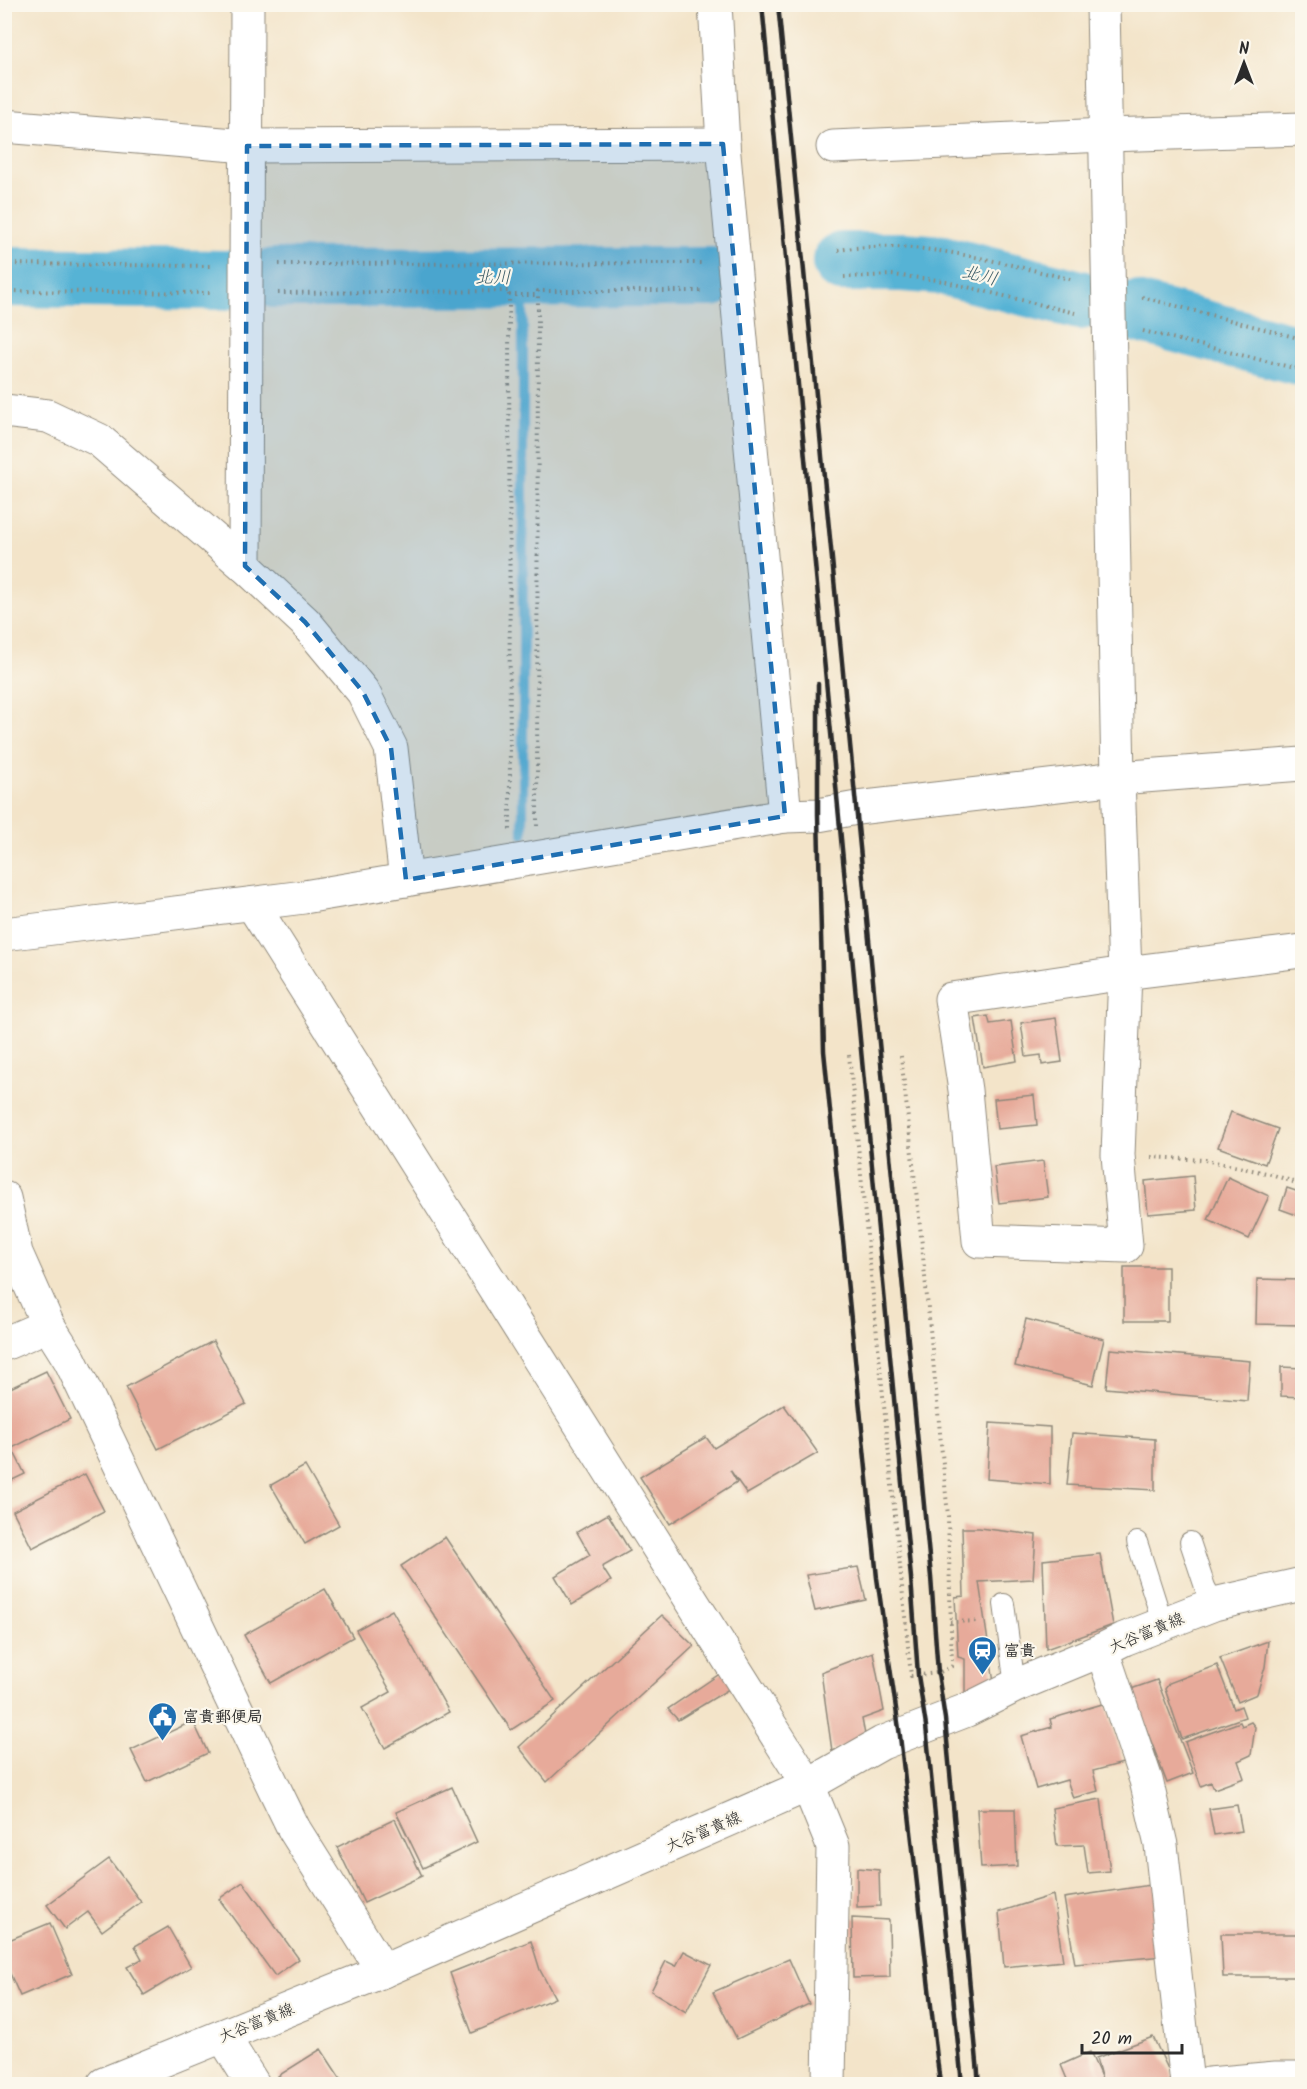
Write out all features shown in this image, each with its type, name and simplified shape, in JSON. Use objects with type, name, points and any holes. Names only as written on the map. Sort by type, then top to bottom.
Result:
[{"type":"street","points":[[245,566],[247,4]]},
{"type":"street","points":[[715,4],[723,144],[786,816]]},
{"type":"street","points":[[1103,4],[1118,778],[1125,973],[1118,1155],[1126,1246],[979,1241],[965,1090],[951,999],[1125,973],[1302,951]]},
{"type":"street","points":[[4,126],[247,146],[723,144]]},
{"type":"street","points":[[833,147],[1302,129]]},
{"type":"street","points":[[4,411],[48,416],[99,440],[245,566],[305,622],[363,692],[391,748],[406,880]]},
{"type":"street","points":[[4,934],[304,897],[786,816],[818,815],[857,808],[1118,778],[1302,764]]},
{"type":"street","points":[[252,904],[808,1785],[833,1846],[829,2085]]},
{"type":"street","points":[[4,1198],[16,1253],[48,1325],[70,1360],[294,1829],[382,1971]]},
{"type":"street","points":[[4,1344],[48,1325]]},
{"type":"street","name":"大谷富貴線","points":[[104,2085],[382,1971],[808,1785],[882,1743],[967,1710],[1015,1686],[1124,1639],[1214,1604],[1302,1584]]},
{"type":"street","points":[[1102,1650],[1146,1780],[1161,1845],[1187,2085]]},
{"type":"street","points":[[223,2036],[253,2085]]},
{"type":"street","points":[[1209,2085],[1276,2078],[1302,2078]]},
{"type":"lane","points":[[1137,1542],[1161,1625]]},
{"type":"lane","points":[[1190,1542],[1205,1587],[1214,1604]]},
{"type":"lane","points":[[1004,1604],[1015,1686]]},
{"type":"path","points":[[838,250],[865,246],[908,247],[965,255],[1109,289],[1302,339]]},
{"type":"path","points":[[4,264],[246,279],[509,291],[510,838]]},
{"type":"path","points":[[4,291],[246,279],[736,277]]},
{"type":"path","points":[[537,832],[538,291],[736,277]]},
{"type":"path","points":[[509,295],[538,295]]},
{"type":"path","points":[[849,1054],[911,1676],[938,1673],[952,1666],[948,1516],[901,1056]]},
{"type":"path","points":[[1118,1155],[1205,1160],[1271,1174],[1302,1185]]},
{"type":"highlighted area","points":[[723,144],[785,816],[406,880],[391,748],[363,692],[305,622],[245,566],[247,146]]},
{"type":"building","points":[[988,1016],[990,1024],[1011,1021],[1017,1061],[983,1067],[975,1018]]},
{"type":"building","points":[[1056,1018],[1062,1062],[1042,1065],[1041,1055],[1026,1057],[1021,1023]]},
{"type":"building","points":[[1034,1095],[1037,1125],[997,1129],[994,1099]]},
{"type":"building","points":[[1231,1112],[1278,1129],[1265,1164],[1218,1147]]},
{"type":"building","points":[[1043,1161],[1048,1197],[999,1203],[994,1167]]},
{"type":"building","points":[[1193,1176],[1196,1210],[1148,1214],[1145,1181]]},
{"type":"building","points":[[1228,1177],[1269,1196],[1249,1239],[1208,1220]]},
{"type":"building","points":[[1287,1188],[1302,1193],[1302,1217],[1280,1209]]},
{"type":"building","points":[[1124,1267],[1168,1267],[1168,1321],[1124,1321]]},
{"type":"building","points":[[1257,1279],[1302,1280],[1302,1325],[1256,1324]]},
{"type":"building","points":[[1026,1319],[1104,1339],[1093,1385],[1015,1366]]},
{"type":"building","points":[[213,1341],[246,1404],[158,1449],[126,1387]]},
{"type":"building","points":[[1110,1349],[1250,1361],[1247,1401],[1106,1388]]},
{"type":"building","points":[[1281,1367],[1302,1368],[1302,1397],[1281,1396]]},
{"type":"building","points":[[46,1371],[70,1419],[12,1448],[25,1474],[4,1484],[4,1391]]},
{"type":"building","points":[[784,1405],[818,1453],[747,1494],[730,1470],[737,1482],[670,1524],[640,1477],[706,1437],[714,1448]]},
{"type":"building","points":[[990,1423],[1050,1427],[1050,1484],[987,1479]]},
{"type":"building","points":[[1072,1433],[1155,1439],[1155,1490],[1067,1485]]},
{"type":"building","points":[[305,1466],[339,1525],[305,1544],[271,1485]]},
{"type":"building","points":[[85,1474],[104,1511],[32,1548],[13,1511]]},
{"type":"building","points":[[608,1514],[630,1551],[602,1567],[611,1581],[572,1605],[555,1576],[590,1555],[577,1532]]},
{"type":"building","points":[[962,1528],[1036,1535],[1033,1579],[979,1582],[994,1682],[965,1693],[965,1659],[958,1657],[955,1597],[964,1596]]},
{"type":"building","points":[[445,1537],[555,1701],[511,1730],[401,1566]]},
{"type":"building","points":[[1100,1554],[1113,1625],[1046,1649],[1043,1560]]},
{"type":"building","points":[[858,1567],[866,1600],[815,1611],[806,1575]]},
{"type":"building","points":[[325,1589],[353,1637],[271,1683],[244,1635]]},
{"type":"building","points":[[392,1610],[449,1712],[385,1748],[362,1708],[391,1692],[356,1630]]},
{"type":"building","points":[[662,1615],[694,1646],[547,1782],[519,1747]]},
{"type":"building","points":[[1268,1641],[1265,1667],[1257,1694],[1238,1702],[1220,1658]]},
{"type":"building","points":[[873,1652],[884,1711],[862,1719],[866,1740],[832,1751],[821,1672]]},
{"type":"building","points":[[1217,1665],[1234,1709],[1241,1706],[1245,1717],[1182,1739],[1165,1689],[1169,1683]]},
{"type":"building","points":[[724,1671],[734,1686],[678,1720],[668,1709]]},
{"type":"building","points":[[1157,1680],[1193,1773],[1167,1783],[1131,1689]]},
{"type":"building","points":[[1106,1703],[1123,1763],[1093,1771],[1098,1791],[1073,1798],[1067,1780],[1036,1789],[1021,1736],[1052,1727],[1050,1719]]},
{"type":"building","points":[[193,1721],[208,1753],[147,1782],[131,1750]]},
{"type":"building","points":[[1240,1722],[1242,1726],[1251,1722],[1255,1727],[1251,1755],[1238,1761],[1244,1778],[1214,1789],[1211,1782],[1201,1786],[1185,1742]]},
{"type":"building","points":[[452,1787],[477,1842],[423,1868],[396,1812]]},
{"type":"building","points":[[1101,1799],[1110,1871],[1088,1873],[1084,1845],[1057,1846],[1052,1808]]},
{"type":"building","points":[[1237,1805],[1242,1831],[1214,1835],[1209,1809]]},
{"type":"building","points":[[977,1809],[1015,1809],[1017,1866],[981,1868]]},
{"type":"building","points":[[395,1819],[422,1876],[364,1903],[337,1847]]},
{"type":"building","points":[[109,1859],[141,1902],[102,1931],[88,1912],[65,1929],[47,1905]]},
{"type":"building","points":[[857,1868],[879,1870],[880,1906],[857,1907]]},
{"type":"building","points":[[243,1882],[299,1959],[275,1976],[219,1899]]},
{"type":"building","points":[[1157,1884],[1164,1956],[1075,1964],[1064,1898]]},
{"type":"building","points":[[1053,1895],[1063,1961],[1004,1967],[999,1912]]},
{"type":"building","points":[[852,1918],[889,1920],[890,1977],[853,1978]]},
{"type":"building","points":[[50,1923],[72,1974],[20,1996],[4,1960],[4,1942]]},
{"type":"building","points":[[168,1927],[191,1967],[144,1995],[127,1967],[142,1959],[135,1946]]},
{"type":"building","points":[[1221,1934],[1302,1934],[1302,1977],[1223,1977]]},
{"type":"building","points":[[531,1941],[540,1970],[555,1998],[472,2033],[450,1973]]},
{"type":"building","points":[[684,1951],[711,1965],[686,2012],[651,1991],[666,1961],[676,1966]]},
{"type":"building","points":[[789,1959],[809,2004],[737,2039],[713,1992]]},
{"type":"building","points":[[1153,2037],[1175,2084],[1103,2084],[1096,2058]]},
{"type":"building","points":[[321,2049],[344,2084],[283,2084],[278,2076]]},
{"type":"building","points":[[1090,2052],[1102,2079],[1089,2084],[1069,2084],[1061,2065]]},
{"type":"waterway","name":"北川","points":[[842,262],[903,262],[942,265],[1080,300]]},
{"type":"waterway","name":"北川","points":[[4,277],[225,280]]},
{"type":"waterway","points":[[523,277],[523,834]]},
{"type":"waterway","name":"北川","points":[[275,278],[711,277]]},
{"type":"waterway","name":"北川","points":[[1132,311],[1302,356]]},
{"type":"railway","points":[[762,4],[911,1578],[918,1675],[926,1726],[962,2084]]},
{"type":"railway","points":[[778,4],[979,2084]]},
{"type":"railway","points":[[818,684],[818,815],[824,1051],[877,1578],[900,1736],[940,2084]]},
{"type":"place","name":"富貴","points":[[983,1676]]},
{"type":"place","name":"富貴郵便局","points":[[162,1742]]}]
